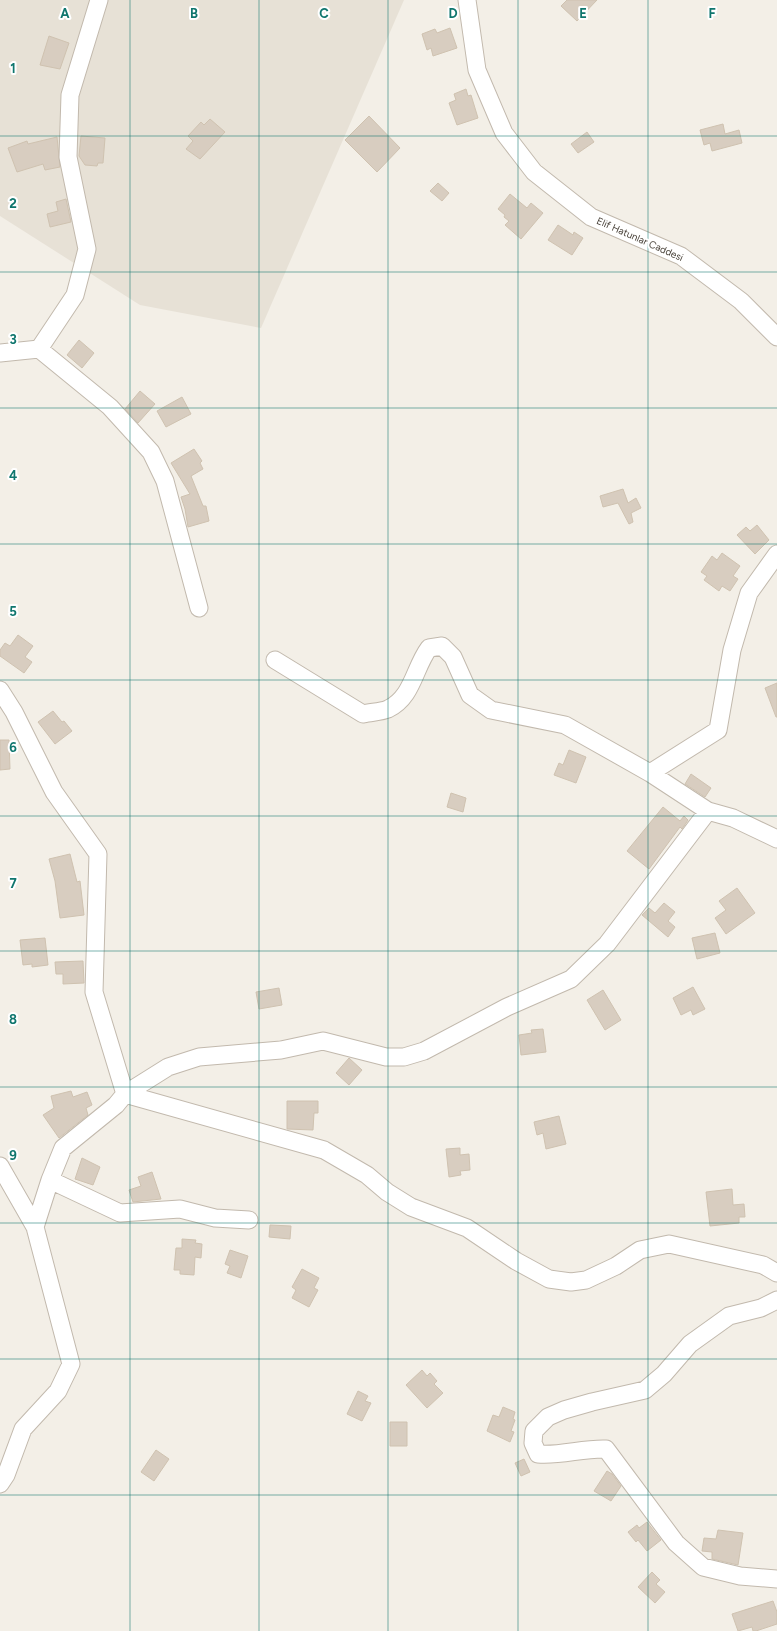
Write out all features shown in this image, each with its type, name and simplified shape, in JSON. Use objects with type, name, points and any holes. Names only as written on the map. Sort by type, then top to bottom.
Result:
[{"type":"street","points":[[39,349],[75,295],[87,249],[68,157],[70,95],[99,0]]},
{"type":"street","name":"Elif Hatunlar Caddesi","points":[[467,0],[477,70],[504,133],[534,172],[591,217],[680,256],[740,301],[777,337]]},
{"type":"street","points":[[0,353],[39,349],[110,407],[151,452],[165,481],[198,608]]},
{"type":"street","points":[[650,773],[718,730],[732,650],[749,593],[777,554]]},
{"type":"street","points":[[276,660],[363,714],[388,709],[403,697],[413,683],[424,656],[429,648],[442,646],[453,658],[470,695],[491,710],[566,725],[650,773],[708,811],[733,818],[777,839]]},
{"type":"street","points":[[0,690],[14,712],[54,792],[98,854],[94,992],[125,1094]]},
{"type":"street","points":[[35,1227],[50,1180],[63,1148],[116,1105],[125,1094],[168,1067],[199,1057],[281,1050],[323,1041],[386,1057],[404,1057],[424,1051],[507,1007],[571,979],[607,944],[708,811]]},
{"type":"street","points":[[125,1094],[324,1150],[367,1175],[387,1192],[411,1207],[467,1228],[516,1261],[549,1279],[571,1282],[586,1280],[616,1266],[640,1250],[669,1244],[763,1265],[777,1273]]},
{"type":"street","points":[[0,1166],[35,1227],[71,1364],[58,1391],[23,1429],[6,1476],[0,1484]]},
{"type":"street","points":[[50,1180],[120,1214],[180,1209],[215,1218],[249,1220]]},
{"type":"street","points":[[777,1300],[761,1308],[729,1316],[690,1344],[664,1374],[645,1390],[592,1402],[548,1417],[534,1430],[533,1443],[538,1454],[552,1455],[592,1448],[606,1449],[676,1543],[703,1567],[740,1576],[777,1579]]},
{"type":"shaded area","points":[[0,0],[404,0],[261,328],[140,305],[0,216]]},
{"type":"building","points":[[567,0],[597,0],[577,21],[561,6]]},
{"type":"building","points":[[450,28],[457,48],[433,56],[431,48],[427,50],[422,34],[435,29],[437,33]]},
{"type":"building","points":[[49,36],[69,43],[60,69],[40,65]]},
{"type":"building","points":[[466,89],[468,96],[471,95],[478,118],[457,125],[449,103],[456,100],[454,94]]},
{"type":"building","points":[[369,116],[400,148],[377,172],[345,140]]},
{"type":"building","points":[[210,119],[225,132],[200,159],[186,149],[193,141],[188,136],[201,122],[204,125]]},
{"type":"building","points":[[723,124],[725,134],[739,130],[742,143],[712,151],[710,143],[704,145],[700,130]]},
{"type":"building","points":[[587,132],[594,142],[578,153],[571,144]]},
{"type":"building","points":[[81,136],[105,138],[103,163],[98,163],[97,166],[85,165],[79,156]]},
{"type":"building","points":[[57,137],[60,167],[45,170],[43,164],[17,172],[8,148],[27,141],[28,144]]},
{"type":"building","points":[[438,183],[449,193],[442,201],[430,191]]},
{"type":"building","points":[[510,194],[527,208],[531,203],[543,213],[521,239],[505,225],[509,221],[498,209]]},
{"type":"building","points":[[66,199],[71,222],[50,227],[47,214],[58,211],[56,202]]},
{"type":"building","points":[[558,225],[573,235],[574,232],[583,238],[572,255],[548,240]]},
{"type":"building","points":[[79,340],[94,353],[82,368],[67,355]]},
{"type":"building","points":[[140,391],[155,404],[138,423],[125,409]]},
{"type":"building","points":[[182,397],[191,414],[166,427],[157,411]]},
{"type":"building","points":[[194,449],[202,461],[200,463],[203,469],[191,476],[203,506],[206,506],[209,521],[188,527],[181,497],[190,494],[171,463]]},
{"type":"building","points":[[623,489],[628,503],[636,498],[641,508],[631,513],[633,522],[629,524],[618,503],[603,507],[600,496]]},
{"type":"building","points":[[757,525],[769,540],[755,554],[737,535],[746,527],[750,531]]},
{"type":"building","points":[[722,553],[740,566],[733,576],[738,579],[730,591],[722,586],[719,591],[704,580],[707,576],[701,572],[712,556],[717,560]]},
{"type":"building","points":[[18,635],[33,646],[25,657],[32,662],[24,673],[0,656],[0,650],[5,643],[10,646]]},
{"type":"building","points":[[777,683],[777,717],[776,717],[765,688]]},
{"type":"building","points":[[53,711],[72,731],[55,744],[38,722]]},
{"type":"building","points":[[0,740],[9,740],[10,769],[0,770]]},
{"type":"building","points":[[569,750],[586,757],[576,783],[554,775],[559,763],[563,765]]},
{"type":"building","points":[[691,774],[711,788],[705,797],[685,784]]},
{"type":"building","points":[[451,793],[466,798],[463,812],[447,807]]},
{"type":"building","points":[[663,807],[680,821],[684,816],[688,820],[682,829],[680,827],[649,869],[627,851]]},
{"type":"building","points":[[70,854],[77,882],[80,881],[84,915],[60,918],[55,881],[49,859]]},
{"type":"building","points":[[737,888],[755,913],[726,934],[715,918],[726,910],[719,901]]},
{"type":"building","points":[[664,903],[675,912],[668,921],[675,927],[668,937],[642,915],[649,908],[655,913]]},
{"type":"building","points":[[715,933],[720,953],[697,959],[692,938]]},
{"type":"building","points":[[45,938],[48,965],[32,967],[32,964],[23,965],[20,940]]},
{"type":"building","points":[[83,961],[84,983],[63,984],[63,974],[56,974],[55,962]]},
{"type":"building","points":[[693,987],[705,1009],[693,1015],[691,1010],[681,1015],[673,998]]},
{"type":"building","points":[[279,988],[282,1005],[259,1009],[256,992]]},
{"type":"building","points":[[603,990],[621,1020],[605,1030],[587,1000]]},
{"type":"building","points":[[543,1029],[546,1052],[521,1055],[519,1035],[532,1033],[531,1030]]},
{"type":"building","points":[[349,1058],[362,1070],[349,1085],[336,1073]]},
{"type":"building","points":[[71,1091],[73,1097],[87,1092],[92,1105],[86,1108],[88,1115],[59,1138],[43,1115],[54,1108],[51,1096]]},
{"type":"building","points":[[287,1101],[318,1101],[318,1113],[314,1113],[313,1130],[287,1129]]},
{"type":"building","points":[[559,1116],[566,1144],[546,1149],[543,1133],[537,1135],[534,1122]]},
{"type":"building","points":[[460,1148],[460,1155],[469,1154],[470,1170],[460,1171],[461,1175],[449,1177],[446,1149]]},
{"type":"building","points":[[82,1158],[100,1167],[93,1185],[75,1179]]},
{"type":"building","points":[[152,1172],[161,1199],[133,1202],[129,1190],[141,1186],[138,1177]]},
{"type":"building","points":[[732,1189],[733,1205],[744,1204],[745,1217],[739,1217],[739,1223],[710,1226],[706,1192]]},
{"type":"building","points":[[270,1225],[291,1226],[290,1239],[269,1237]]},
{"type":"building","points":[[182,1239],[196,1240],[195,1243],[202,1244],[201,1258],[195,1257],[194,1275],[180,1274],[180,1270],[174,1270],[176,1248],[182,1248]]},
{"type":"building","points":[[230,1250],[248,1256],[241,1278],[227,1273],[230,1266],[225,1264]]},
{"type":"building","points":[[302,1269],[319,1278],[314,1288],[318,1290],[309,1307],[292,1298],[296,1290],[292,1287]]},
{"type":"building","points":[[422,1370],[427,1376],[430,1373],[437,1381],[434,1384],[443,1393],[427,1408],[406,1385]]},
{"type":"building","points":[[358,1391],[368,1396],[365,1401],[371,1403],[362,1421],[347,1414]]},
{"type":"building","points":[[503,1407],[515,1412],[513,1419],[515,1420],[511,1431],[514,1432],[510,1442],[487,1431],[493,1415],[499,1417]]},
{"type":"building","points":[[390,1422],[407,1422],[407,1446],[390,1446]]},
{"type":"building","points":[[156,1450],[169,1459],[154,1481],[141,1472]]},
{"type":"building","points":[[524,1459],[530,1472],[521,1476],[515,1463]]},
{"type":"building","points":[[607,1471],[612,1474],[621,1486],[611,1501],[594,1491]]},
{"type":"building","points":[[647,1522],[661,1540],[647,1551],[638,1540],[636,1542],[628,1532],[637,1525],[639,1528]]},
{"type":"building","points":[[718,1530],[743,1533],[738,1565],[712,1559],[712,1552],[702,1551],[704,1538],[716,1539]]},
{"type":"building","points":[[652,1572],[660,1580],[656,1584],[665,1592],[655,1603],[638,1587]]},
{"type":"building","points":[[773,1601],[777,1612],[777,1624],[756,1631],[753,1631],[752,1627],[738,1631],[732,1614]]}]
